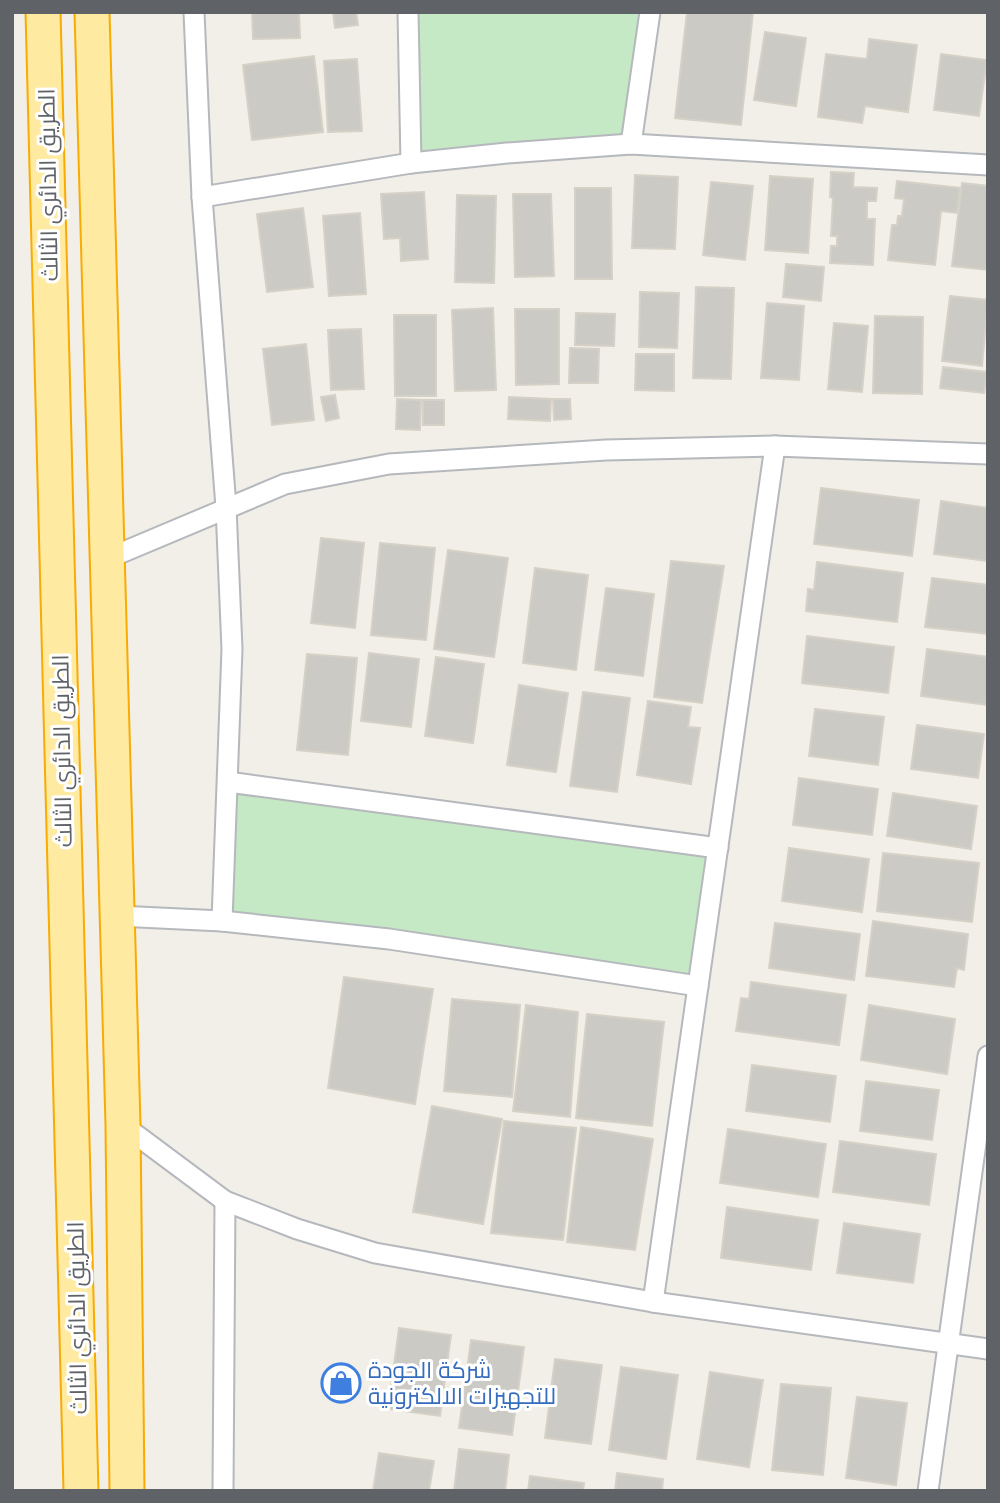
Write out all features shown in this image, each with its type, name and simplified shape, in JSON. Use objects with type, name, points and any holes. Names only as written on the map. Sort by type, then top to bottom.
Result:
[{"type":"highway","name":"الطريق الدائري الثالث","points":[[43,12],[80,1491]]},
{"type":"highway","name":"الطريق الدائري الثالث","points":[[92,12],[123,1125],[127,1491]]},
{"type":"street","points":[[194,12],[202,197],[226,507],[232,649],[222,921]]},
{"type":"street","points":[[408,12],[411,163]]},
{"type":"street","points":[[631,144],[650,12]]},
{"type":"street","points":[[202,197],[411,163],[631,144],[988,165]]},
{"type":"street","points":[[109,558],[285,484],[388,464],[606,450],[775,446],[988,454]]},
{"type":"street","points":[[653,1302],[775,446]]},
{"type":"street","points":[[228,782],[718,848]]},
{"type":"street","points":[[118,916],[222,921],[389,939],[698,986]]},
{"type":"street","points":[[928,1491],[988,1056]]},
{"type":"street","points":[[123,1125],[225,1201],[297,1230],[375,1253],[653,1302],[988,1349]]},
{"type":"street","points":[[223,1491],[225,1201]]},
{"type":"green space","points":[[408,12],[649,12],[630,143],[412,161]]},
{"type":"green space","points":[[230,783],[723,849],[703,986],[226,920]]},
{"type":"building","points":[[252,12],[299,12],[300,38],[253,39]]},
{"type":"building","points":[[333,12],[356,12],[358,25],[335,28]]},
{"type":"building","points":[[687,12],[753,12],[741,125],[675,118]]},
{"type":"building","points":[[765,32],[806,38],[796,106],[754,100]]},
{"type":"building","points":[[869,39],[917,45],[908,112],[865,106],[862,123],[818,117],[826,54],[867,59]]},
{"type":"building","points":[[941,54],[987,60],[979,116],[934,110]]},
{"type":"building","points":[[314,56],[323,132],[252,140],[243,65]]},
{"type":"building","points":[[357,59],[362,131],[328,132],[324,61]]},
{"type":"building","points":[[831,172],[854,173],[853,187],[877,188],[876,201],[867,201],[867,219],[875,219],[873,265],[830,263],[831,246],[837,246],[837,236],[831,236]]},
{"type":"building","points":[[635,175],[678,177],[675,249],[632,248]]},
{"type":"building","points":[[770,176],[813,179],[808,253],[765,250]]},
{"type":"building","points":[[897,181],[960,188],[957,213],[941,211],[935,265],[888,260],[892,225],[897,225],[898,216],[902,216],[904,199],[895,198]]},
{"type":"building","points":[[711,182],[753,186],[745,260],[703,255]]},
{"type":"building","points":[[962,183],[988,186],[988,270],[952,266]]},
{"type":"building","points":[[575,188],[611,188],[612,279],[575,279]]},
{"type":"building","points":[[424,192],[428,259],[401,261],[400,238],[384,239],[381,194]]},
{"type":"building","points":[[513,194],[551,194],[554,276],[515,277]]},
{"type":"building","points":[[457,195],[496,196],[494,283],[455,282]]},
{"type":"building","points":[[303,208],[313,287],[267,292],[257,214]]},
{"type":"building","points":[[360,213],[366,294],[329,296],[323,216]]},
{"type":"building","points":[[786,264],[824,267],[821,301],[783,297]]},
{"type":"building","points":[[696,287],[734,288],[731,379],[693,378]]},
{"type":"building","points":[[640,292],[679,293],[677,348],[639,347]]},
{"type":"building","points":[[950,296],[988,300],[982,366],[942,361]]},
{"type":"building","points":[[767,303],[804,306],[799,380],[761,378]]},
{"type":"building","points":[[493,308],[496,390],[455,391],[452,310]]},
{"type":"building","points":[[515,309],[559,309],[559,384],[516,385]]},
{"type":"building","points":[[576,313],[615,314],[614,346],[575,345]]},
{"type":"building","points":[[394,315],[436,315],[436,396],[395,396]]},
{"type":"building","points":[[875,316],[923,317],[922,394],[873,393]]},
{"type":"building","points":[[834,323],[868,326],[862,392],[828,389]]},
{"type":"building","points":[[361,329],[364,389],[331,390],[328,330]]},
{"type":"building","points":[[306,344],[314,420],[272,425],[263,349]]},
{"type":"building","points":[[570,348],[599,349],[598,383],[569,383]]},
{"type":"building","points":[[636,354],[674,354],[674,391],[635,390]]},
{"type":"building","points":[[943,367],[987,372],[984,393],[940,388]]},
{"type":"building","points":[[335,395],[339,418],[326,421],[321,397]]},
{"type":"building","points":[[509,397],[551,399],[550,421],[508,419]]},
{"type":"building","points":[[397,399],[421,400],[420,430],[396,429]]},
{"type":"building","points":[[553,399],[570,399],[571,419],[554,420]]},
{"type":"building","points":[[423,400],[444,400],[444,425],[423,425]]},
{"type":"building","points":[[821,488],[919,500],[912,556],[814,544]]},
{"type":"building","points":[[941,501],[988,508],[988,561],[934,554]]},
{"type":"building","points":[[321,538],[364,543],[355,628],[311,623]]},
{"type":"building","points":[[380,543],[435,548],[426,640],[371,635]]},
{"type":"building","points":[[448,550],[508,558],[494,657],[434,649]]},
{"type":"building","points":[[671,561],[724,566],[702,703],[654,697]]},
{"type":"building","points":[[817,562],[903,573],[897,622],[806,611],[808,589],[814,590]]},
{"type":"building","points":[[535,568],[588,575],[576,670],[523,663]]},
{"type":"building","points":[[932,578],[988,585],[988,634],[925,627]]},
{"type":"building","points":[[606,588],[654,594],[643,676],[595,670]]},
{"type":"building","points":[[807,636],[894,647],[888,693],[802,683]]},
{"type":"building","points":[[927,649],[988,657],[988,705],[921,696]]},
{"type":"building","points":[[369,653],[419,659],[411,727],[361,721]]},
{"type":"building","points":[[307,654],[357,658],[348,755],[297,750]]},
{"type":"building","points":[[436,657],[484,664],[473,743],[425,736]]},
{"type":"building","points":[[519,685],[568,693],[556,772],[507,765]]},
{"type":"building","points":[[583,692],[630,698],[617,792],[570,786]]},
{"type":"building","points":[[648,701],[691,707],[688,727],[700,728],[691,784],[637,775]]},
{"type":"building","points":[[815,709],[884,717],[878,765],[809,756]]},
{"type":"building","points":[[917,725],[984,734],[978,778],[911,769]]},
{"type":"building","points":[[799,778],[878,789],[872,835],[793,825]]},
{"type":"building","points":[[893,793],[977,806],[971,849],[887,836]]},
{"type":"building","points":[[789,848],[869,859],[862,912],[782,901]]},
{"type":"building","points":[[883,853],[979,863],[972,922],[877,911]]},
{"type":"building","points":[[873,921],[968,934],[964,970],[957,968],[954,987],[866,976]]},
{"type":"building","points":[[775,923],[860,934],[854,980],[769,968]]},
{"type":"building","points":[[344,977],[433,989],[415,1104],[328,1088]]},
{"type":"building","points":[[751,982],[846,995],[839,1045],[736,1031],[741,998],[749,999]]},
{"type":"building","points":[[452,999],[520,1005],[512,1097],[444,1091]]},
{"type":"building","points":[[526,1005],[578,1012],[570,1117],[513,1111]]},
{"type":"building","points":[[869,1005],[955,1019],[947,1074],[861,1060]]},
{"type":"building","points":[[587,1014],[664,1022],[652,1126],[576,1118]]},
{"type":"building","points":[[752,1065],[836,1076],[830,1122],[746,1111]]},
{"type":"building","points":[[866,1081],[939,1090],[932,1140],[860,1131]]},
{"type":"building","points":[[432,1106],[502,1119],[483,1224],[413,1212]]},
{"type":"building","points":[[504,1121],[576,1128],[563,1240],[491,1233]]},
{"type":"building","points":[[581,1127],[653,1139],[635,1250],[567,1242]]},
{"type":"building","points":[[728,1129],[826,1144],[818,1197],[720,1183]]},
{"type":"building","points":[[840,1141],[936,1154],[929,1205],[833,1192]]},
{"type":"building","points":[[727,1207],[818,1220],[811,1270],[721,1258]]},
{"type":"building","points":[[844,1223],[920,1234],[913,1283],[837,1273]]},
{"type":"building","points":[[399,1328],[451,1335],[440,1416],[388,1409]]},
{"type":"building","points":[[471,1340],[524,1347],[512,1435],[459,1428]]},
{"type":"building","points":[[555,1359],[602,1365],[591,1444],[545,1438]]},
{"type":"building","points":[[621,1367],[678,1375],[666,1459],[609,1450]]},
{"type":"building","points":[[710,1372],[763,1380],[749,1467],[697,1459]]},
{"type":"building","points":[[781,1384],[831,1388],[823,1475],[772,1470]]},
{"type":"building","points":[[857,1397],[907,1403],[896,1485],[846,1478]]},
{"type":"building","points":[[459,1449],[509,1455],[505,1491],[454,1491]]},
{"type":"building","points":[[379,1453],[434,1461],[429,1491],[373,1491]]},
{"type":"building","points":[[617,1473],[663,1479],[662,1491],[615,1491]]},
{"type":"building","points":[[530,1476],[584,1483],[583,1491],[528,1491]]},
{"type":"place","name":"شركة الجودة للتجهيزات الالكترونية","points":[[341,1383]]}]
